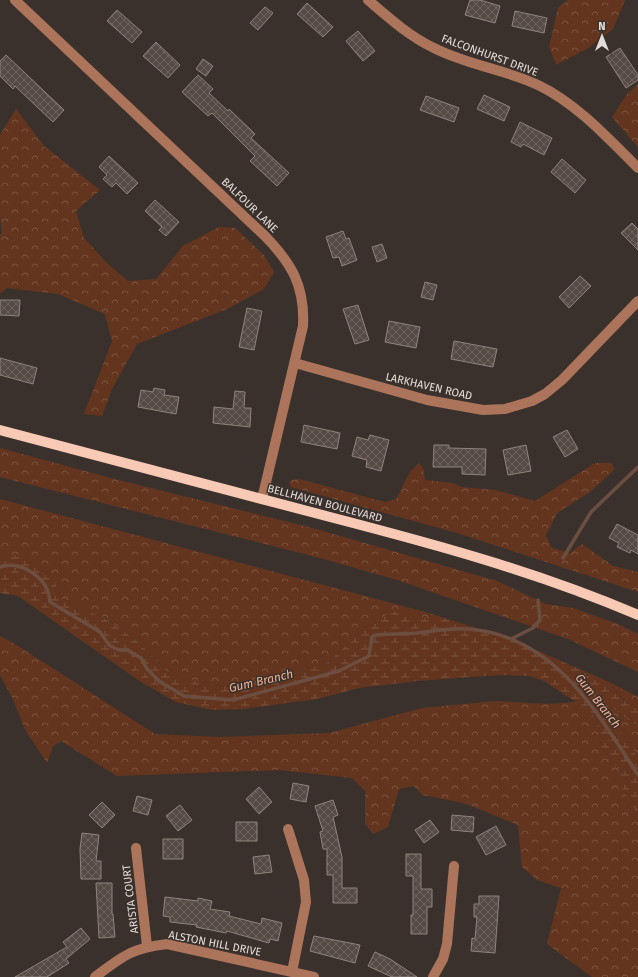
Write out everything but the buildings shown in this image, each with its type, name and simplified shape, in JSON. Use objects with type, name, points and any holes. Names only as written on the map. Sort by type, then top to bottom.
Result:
[{"type":"main road","name":"BELLHAVEN BOULEVARD","points":[[0,430],[502,564],[567,586],[638,615]]},
{"type":"street","name":"BALFOUR LANE","points":[[15,0],[280,252],[294,273],[302,301],[303,326],[262,499]]},
{"type":"street","name":"FALCONHURST DRIVE","points":[[368,0],[398,26],[435,49],[465,61],[521,78],[552,93],[586,118],[638,168]]},
{"type":"street","name":"LARKHAVEN ROAD","points":[[295,363],[427,400],[483,410],[505,409],[545,394],[562,380],[638,301]]},
{"type":"street","points":[[288,829],[300,863],[306,897],[292,972]]},
{"type":"street","name":"ARISTA COURT","points":[[136,848],[147,946]]},
{"type":"street","points":[[433,977],[443,959],[447,944],[454,866]]},
{"type":"street","name":"ALSTON HILL DRIVE","points":[[95,977],[133,951],[147,946],[167,944],[314,977]]},
{"type":"green space","points":[[568,0],[625,0],[613,29],[588,48],[556,65],[549,47],[558,8]]},
{"type":"green space","points":[[638,84],[638,147],[612,117],[627,94]]},
{"type":"green space","points":[[16,109],[44,146],[100,190],[76,211],[84,238],[107,263],[128,281],[156,279],[183,246],[219,227],[235,228],[264,255],[274,272],[264,289],[227,309],[137,344],[112,389],[102,416],[84,414],[112,341],[105,314],[58,294],[7,288],[0,294],[0,235],[2,233],[0,218],[0,135]]},
{"type":"green space","points":[[0,448],[122,481],[309,527],[497,581],[546,604],[573,608],[618,624],[638,634],[638,672],[568,639],[397,580],[320,558],[0,477]]},
{"type":"green space","points":[[419,463],[423,468],[425,480],[453,483],[461,487],[495,490],[535,501],[595,463],[611,463],[615,469],[590,492],[557,513],[546,535],[552,548],[570,553],[582,544],[613,566],[638,572],[638,592],[457,533],[291,487],[289,483],[291,480],[299,479],[385,502],[396,499],[410,472]]},
{"type":"green space","points":[[0,499],[429,613],[431,619],[364,629],[326,664],[224,687],[171,675],[138,642],[110,621],[62,599],[51,574],[3,554],[0,556]]},
{"type":"green space","points":[[3,554],[24,556],[51,574],[62,599],[110,621],[138,642],[171,675],[224,687],[326,664],[364,629],[392,611],[431,619],[429,613],[511,639],[609,682],[624,701],[638,708],[638,726],[621,715],[598,696],[593,696],[619,719],[620,730],[638,758],[638,816],[619,782],[621,772],[601,747],[597,719],[576,702],[544,681],[529,676],[499,675],[417,681],[359,688],[317,699],[242,709],[212,710],[176,702],[141,682],[18,596],[0,593],[0,556]]},
{"type":"green space","points":[[0,636],[15,644],[155,734],[218,737],[329,733],[422,708],[496,701],[546,704],[576,702],[597,719],[601,747],[621,772],[619,782],[638,816],[638,977],[592,977],[547,944],[561,888],[537,880],[522,867],[518,825],[464,803],[422,795],[414,786],[399,789],[388,827],[373,834],[365,823],[365,791],[352,778],[279,770],[117,776],[61,741],[53,746],[47,763],[25,730],[13,699],[0,675]]},
{"type":"green space","points":[[609,682],[638,697],[638,708],[625,701]]},
{"type":"green space","points":[[593,696],[598,696],[621,715],[638,726],[638,758],[620,730],[619,719]]},
{"type":"waterway","name":"Gum Branch","points":[[563,558],[591,512],[638,467]]},
{"type":"waterway","name":"Gum Branch","points":[[0,567],[13,565],[32,572],[47,589],[50,602],[100,632],[110,646],[119,650],[127,650],[141,658],[147,669],[159,681],[184,696],[233,700],[339,671],[369,656],[372,637],[375,635],[462,629],[498,634],[525,645],[549,661],[570,680],[606,726],[638,775]]},
{"type":"waterway","name":"Gum Branch","points":[[511,639],[533,628],[540,620],[538,600]]}]
